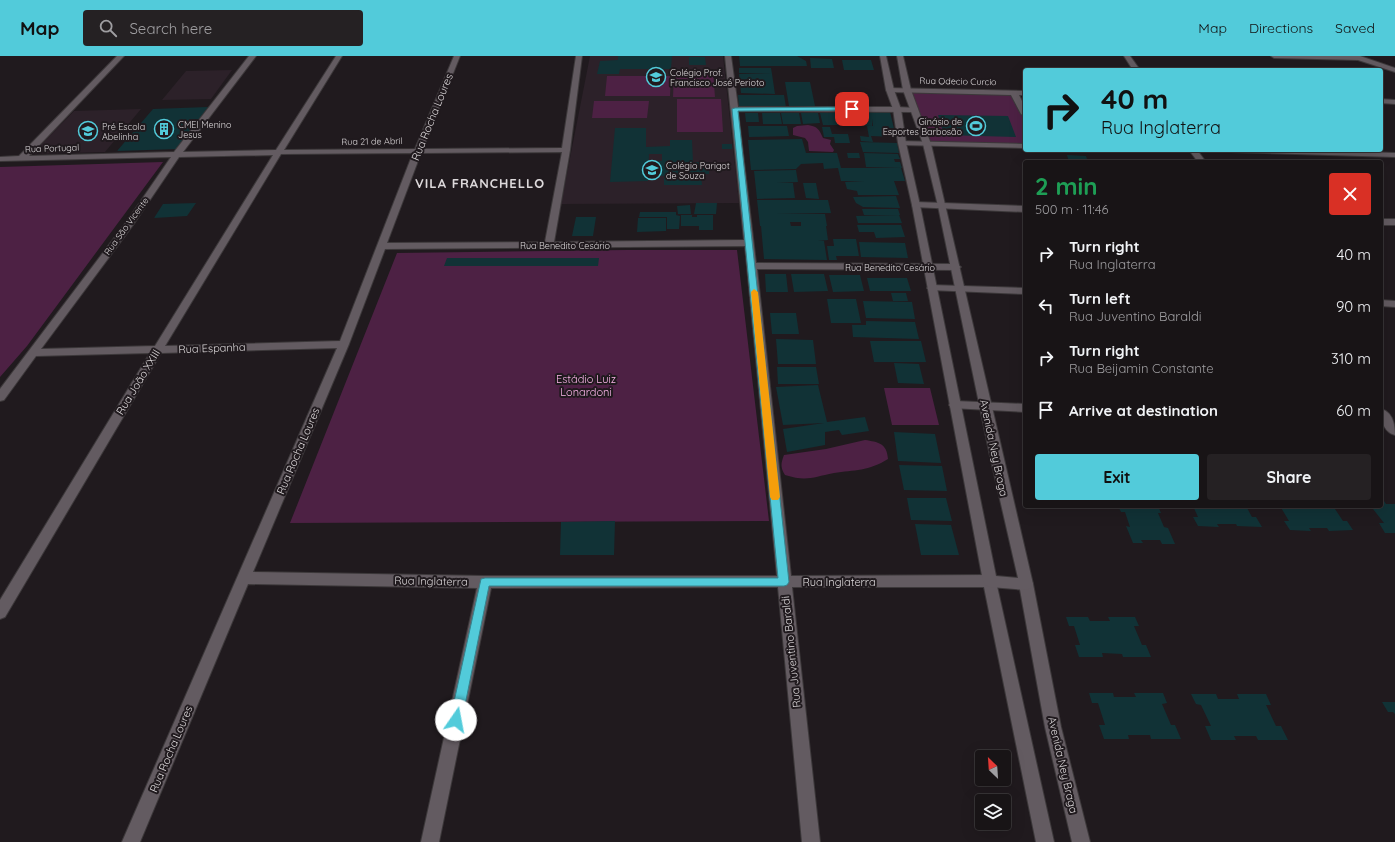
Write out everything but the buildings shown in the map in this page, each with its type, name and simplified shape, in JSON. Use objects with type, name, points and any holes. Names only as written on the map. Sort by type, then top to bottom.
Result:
[{"type":"street","points":[[21,159],[121,56]]},
{"type":"street","name":"Rua São Vicente","points":[[0,397],[130,223],[177,154],[253,56]]},
{"type":"street","name":"Rua João XXIII","points":[[0,613],[157,349],[339,56]]},
{"type":"street","name":"Rua Rocha Loures","points":[[131,842],[344,344],[418,150],[457,56]]},
{"type":"street","points":[[549,245],[566,150],[579,56]]},
{"type":"street","name":"Rua Juventino Baraldi","points":[[728,56],[735,109],[748,243],[752,266],[811,842]]},
{"type":"street","points":[[883,56],[890,90],[897,109],[902,143],[916,205],[990,582],[1045,842]]},
{"type":"street","name":"Avenida Ney Braga","points":[[900,56],[907,90],[927,144],[942,206],[985,406],[1026,584],[1053,727],[1081,842]]},
{"type":"street","points":[[1127,56],[1136,68]]},
{"type":"street","points":[[1274,56],[1356,57],[1395,70]]},
{"type":"street","name":"Rua Odecio Curcio","points":[[890,90],[1023,93]]},
{"type":"street","points":[[1014,92],[1023,110]]},
{"type":"street","points":[[1383,101],[1395,102]]},
{"type":"street","points":[[735,109],[914,110]]},
{"type":"street","points":[[902,143],[1023,146]]},
{"type":"street","name":"Rua 21 de Abril","points":[[177,154],[418,150],[566,150]]},
{"type":"street","points":[[1296,152],[1395,155]]},
{"type":"street","name":"Rua Portugal","points":[[0,159],[177,154]]},
{"type":"street","points":[[916,205],[1023,209]]},
{"type":"street","points":[[1383,222],[1395,222]]},
{"type":"street","name":"Rua Benedito Cesário","points":[[381,246],[748,243]]},
{"type":"street","name":"Rua Benedito Cesário","points":[[752,266],[956,267]]},
{"type":"street","points":[[932,288],[1023,291]]},
{"type":"street","points":[[1383,303],[1395,304]]},
{"type":"street","name":"Rua Espanha","points":[[32,353],[344,344]]},
{"type":"street","points":[[955,405],[1023,408]]},
{"type":"street","points":[[1386,420],[1395,431]]},
{"type":"street","name":"Rua Inglaterra","points":[[244,578],[485,582],[990,582],[1026,584]]},
{"type":"street","points":[[430,842],[485,582]]},
{"type":"shaded area","name":"Colégio Parigot de Souza","points":[[590,56],[723,56],[739,203],[561,204]]},
{"type":"shaded area","points":[[232,70],[211,99],[162,100],[186,71]]},
{"type":"shaded area","name":"Pré Escola Abelinha","points":[[141,109],[105,152],[32,154],[74,111]]},
{"type":"green space","points":[[713,72],[715,97],[673,97],[674,73]]},
{"type":"green space","points":[[607,76],[671,76],[670,96],[605,96]]},
{"type":"green space","points":[[911,92],[1012,93],[1023,115],[1023,145],[928,143]]},
{"type":"green space","points":[[677,99],[721,99],[723,132],[677,132]]},
{"type":"green space","points":[[594,101],[649,101],[647,118],[592,118]]},
{"type":"green space","points":[[808,125],[818,129],[823,138],[831,140],[830,144],[834,150],[833,152],[809,151],[808,142],[805,138],[793,135],[793,128]]},
{"type":"green space","points":[[163,162],[27,346],[0,377],[0,167]]},
{"type":"green space","name":"Estádio Luiz Lonardoni","points":[[737,250],[769,521],[290,523],[397,253]]},
{"type":"green space","points":[[884,388],[930,388],[939,425],[892,425]]},
{"type":"green space","points":[[865,440],[884,446],[888,459],[868,468],[810,478],[799,478],[785,475],[782,470],[784,455],[826,449]]},
{"type":"slow traffic","points":[[754,292],[775,497]]},
{"type":"place","name":"Colégio Prof. Francisco José Perioto","points":[[656,77]]},
{"type":"place","name":"Ginásio de Esportes Barbosão","points":[[976,126]]},
{"type":"place","name":"CMEI Menino Jesus","points":[[164,129]]},
{"type":"place","name":"Pré Escola Abelinha","points":[[88,131]]},
{"type":"place","name":"Colégio Parigot de Souza","points":[[652,170]]},
{"type":"district","name":"VILA FRANCHELLO","points":[[480,183]]},
{"type":"route","points":[[456,720],[485,582],[784,582],[735,109],[852,109]]}]
